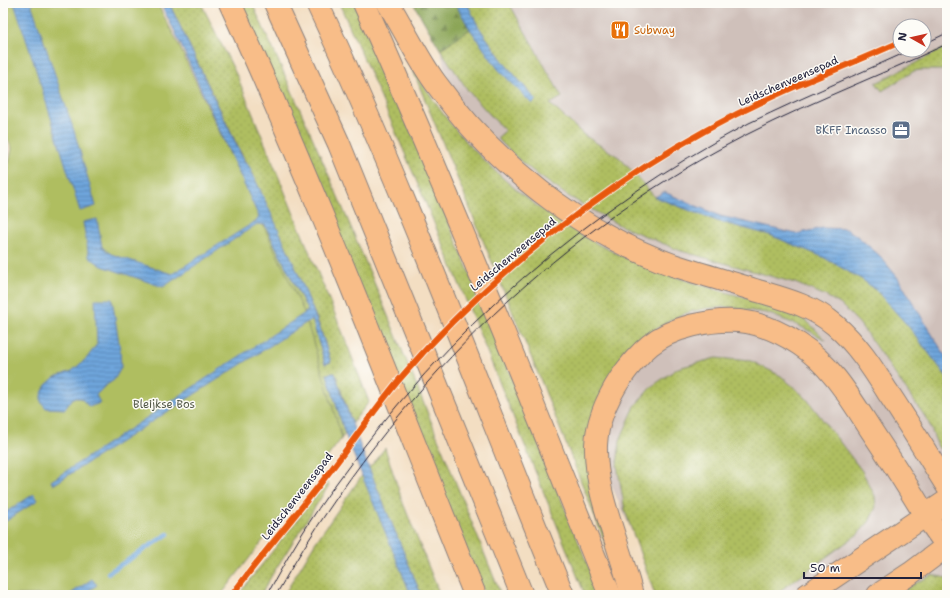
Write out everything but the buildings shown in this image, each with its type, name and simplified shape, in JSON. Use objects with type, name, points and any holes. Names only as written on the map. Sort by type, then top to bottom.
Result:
[{"type":"main road","points":[[230,3],[275,104],[340,258],[475,595]]},
{"type":"main road","points":[[275,3],[339,144],[522,595]]},
{"type":"main road","points":[[317,3],[392,171],[443,292],[563,595]]},
{"type":"main road","points":[[364,3],[403,91],[516,362],[610,595]]},
{"type":"main road","points":[[388,3],[421,62],[472,128],[526,179],[558,205],[625,246],[700,274],[795,302],[814,311],[834,324],[862,353],[900,410],[947,486]]},
{"type":"main road","points":[[632,595],[601,490],[596,456],[598,425],[606,403],[631,363],[651,344],[672,332],[690,326],[739,321],[755,324],[775,331],[799,344],[816,357],[831,373],[947,546],[912,573],[878,595]]},
{"type":"main road","points":[[808,595],[947,501]]},
{"type":"shaded area","points":[[428,3],[947,3],[947,595],[660,595],[471,170]]},
{"type":"green space","name":"Bleijkse Bos","points":[[3,3],[157,3],[175,37],[304,312],[342,438],[221,595],[3,595],[3,193],[12,148],[3,130]]},
{"type":"green space","points":[[169,3],[201,3],[238,78],[344,336],[369,402],[352,423],[335,373],[327,374],[345,434],[322,463],[300,406],[218,457],[137,482],[79,545],[42,595],[37,595],[13,573],[51,519],[50,507],[45,501],[38,500],[34,494],[3,514],[3,480],[135,395],[141,386],[131,315],[127,302],[115,300],[93,300],[81,302],[73,331],[59,334],[35,334],[28,384],[34,392],[41,395],[41,402],[46,408],[65,409],[3,456],[3,430],[19,335],[3,332],[3,258],[12,255],[36,229],[62,224],[76,290],[137,293],[141,298],[153,379],[174,366],[163,287],[258,224],[265,225],[308,311],[51,481],[53,485],[312,319],[325,364],[331,362],[319,324],[290,255]]},
{"type":"green space","points":[[238,3],[252,3],[318,149],[501,595],[485,595]]},
{"type":"green space","points":[[339,3],[354,3],[422,156],[600,595],[585,595],[434,224],[372,76]]},
{"type":"green space","points":[[413,3],[455,3],[470,29],[440,49]]},
{"type":"green space","points":[[467,3],[509,3],[562,97],[550,104],[584,135],[620,158],[655,197],[717,221],[770,235],[823,257],[863,280],[877,291],[909,327],[947,377],[947,454],[938,447],[928,421],[859,323],[840,304],[826,296],[795,283],[681,251],[619,225],[568,196],[519,160],[497,138],[505,131],[469,92],[440,49],[470,29],[498,69],[536,100],[505,64],[478,26]]},
{"type":"green space","points":[[947,47],[947,69],[914,71],[882,91],[876,83],[925,58],[932,58],[932,55]]},
{"type":"green space","points":[[411,66],[442,113],[469,145],[493,169],[545,212],[603,247],[634,262],[666,274],[794,314],[807,321],[826,340],[800,326],[767,313],[728,307],[709,308],[680,315],[654,330],[604,388],[611,557],[541,381]]},
{"type":"green space","points":[[716,358],[751,361],[781,376],[806,398],[862,471],[875,496],[876,507],[869,522],[858,534],[774,595],[655,595],[625,511],[617,465],[620,440],[635,406],[651,387],[678,368]]},
{"type":"green space","points":[[385,448],[403,503],[440,595],[421,595],[369,468]]},
{"type":"green space","points":[[363,474],[411,595],[284,595],[315,543]]},
{"type":"green space","points":[[327,482],[329,485],[261,595],[238,595]]},
{"type":"green space","points":[[932,575],[947,578],[947,595],[896,595],[914,584]]},
{"type":"water","points":[[14,3],[31,3],[74,131],[96,206],[80,211]]},
{"type":"water","points":[[160,3],[169,3],[245,163],[249,166],[304,287],[331,362],[325,364],[312,319],[53,485],[51,481],[308,311],[265,225],[257,224],[163,287],[102,266],[89,257],[83,222],[97,219],[102,247],[111,254],[172,274],[256,221],[259,217],[175,32]]},
{"type":"water","points":[[455,3],[467,3],[478,26],[505,64],[536,100],[532,104],[498,69],[470,29]]},
{"type":"water","points":[[664,192],[720,216],[796,234],[823,228],[846,229],[856,235],[880,256],[898,278],[947,359],[947,377],[909,327],[877,291],[863,280],[823,257],[770,235],[717,221],[655,197]]},
{"type":"water","points":[[95,299],[112,299],[120,349],[121,368],[114,380],[96,395],[100,403],[89,407],[81,398],[73,398],[65,409],[46,408],[41,402],[41,395],[46,385],[55,377],[72,371],[87,358],[97,344]]},
{"type":"water","points":[[335,373],[354,429],[421,595],[411,595],[345,434],[327,374]]},
{"type":"water","points":[[34,494],[38,500],[3,523],[3,514]]},
{"type":"water","points":[[92,579],[97,585],[82,595],[69,595]]},
{"type":"waterway","points":[[108,573],[168,534]]},
{"type":"tram line","points":[[932,40],[947,33]]},
{"type":"tram line","points":[[276,595],[317,527],[362,462],[412,401],[465,342],[523,288],[584,238],[648,192],[716,151],[802,108],[947,44]]},
{"type":"tram line","points":[[267,595],[318,509],[380,426],[425,374],[472,325],[522,278],[575,235],[630,195],[688,157],[754,120],[893,58]]},
{"type":"cycle path","name":"Leidschenveensepad","points":[[232,595],[331,470],[398,381],[454,320],[484,291],[547,237],[614,187],[649,164],[738,113],[775,95],[892,45]]},
{"type":"place","name":"Subway","points":[[620,30]]},
{"type":"place","name":"BKFF Incasso","points":[[901,130]]}]
